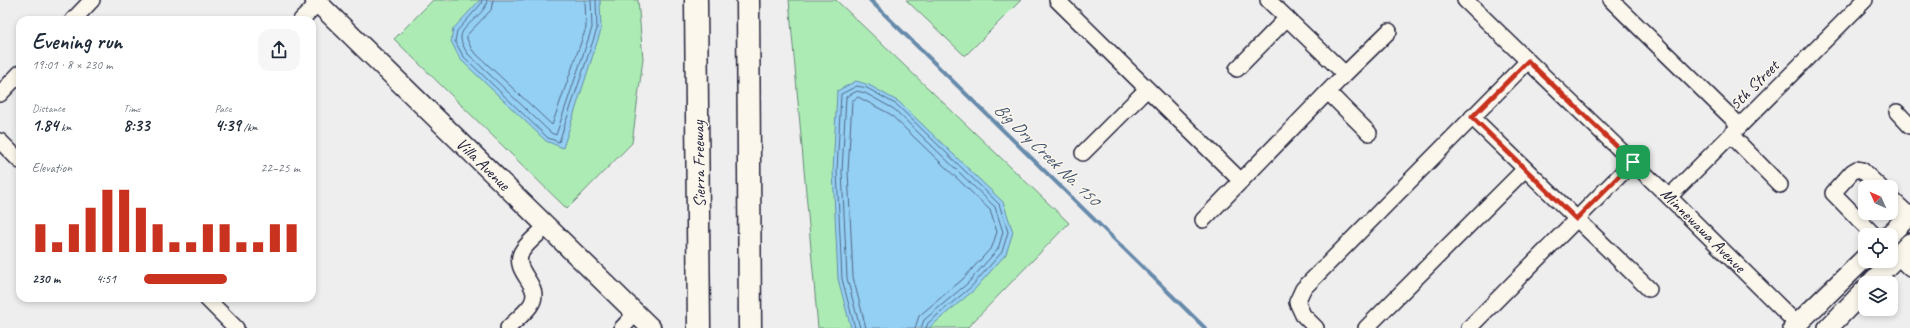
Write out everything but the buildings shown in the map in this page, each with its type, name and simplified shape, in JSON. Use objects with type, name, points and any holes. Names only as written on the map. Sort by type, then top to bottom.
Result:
[{"type":"highway","name":"Sierra Freeway","points":[[696,0],[699,328]]},
{"type":"highway","points":[[748,0],[750,328]]},
{"type":"highway","points":[[750,236],[758,328]]},
{"type":"main road","name":"Villa Avenue","points":[[316,2],[642,319]]},
{"type":"main road","points":[[1896,228],[1910,215]]},
{"type":"main road","points":[[1880,276],[1906,256]]},
{"type":"main road","points":[[1797,327],[1858,265]]},
{"type":"main road","points":[[1828,328],[1858,297]]},
{"type":"street","points":[[77,16],[92,0]]},
{"type":"street","points":[[1057,0],[1241,181]]},
{"type":"street","points":[[1268,0],[1346,74]]},
{"type":"street","name":"Minnewawa Avenue","points":[[1465,0],[1669,197],[1797,327]]},
{"type":"street","points":[[1611,0],[1735,130],[1780,185]]},
{"type":"street","name":"5th Street","points":[[1669,197],[1865,0]]},
{"type":"street","points":[[304,16],[316,2]]},
{"type":"street","points":[[1237,69],[1287,18]]},
{"type":"street","points":[[1203,220],[1390,31]]},
{"type":"street","points":[[1316,328],[1303,315],[1296,302],[1303,289],[1528,61]]},
{"type":"street","points":[[0,94],[16,77]]},
{"type":"street","points":[[1083,153],[1147,89]]},
{"type":"street","points":[[1328,92],[1369,132]]},
{"type":"street","points":[[1897,112],[1910,126]]},
{"type":"street","points":[[1472,117],[1649,289]]},
{"type":"street","points":[[0,142],[16,157]]},
{"type":"street","points":[[1469,328],[1633,162]]},
{"type":"street","points":[[1858,219],[1833,193],[1857,168],[1862,170],[1873,180]]},
{"type":"street","points":[[1366,328],[1525,169]]},
{"type":"street","points":[[1898,204],[1910,215]]},
{"type":"street","points":[[1859,220],[1867,228]]},
{"type":"street","points":[[508,328],[534,300],[534,286],[522,270],[521,254],[524,248],[547,226]]},
{"type":"street","points":[[209,302],[236,328]]},
{"type":"street","points":[[622,328],[642,319]]},
{"type":"green space","points":[[433,0],[638,0],[643,59],[632,143],[567,209],[394,39]]},
{"type":"green space","points":[[789,0],[836,0],[1069,223],[967,328],[818,328]]},
{"type":"green space","points":[[906,0],[1021,0],[965,56]]},
{"type":"water","points":[[480,0],[600,0],[601,30],[563,148],[546,141],[460,59],[451,41],[453,29]]},
{"type":"water","points":[[856,81],[869,85],[899,102],[1003,202],[1013,232],[1006,254],[974,290],[929,328],[851,328],[838,279],[833,171],[837,91]]},
{"type":"waterway","name":"Big Dry Creek No. 150","points":[[870,0],[1205,328]]},
{"type":"route","points":[[1528,61],[1633,162],[1576,219],[1472,117],[1528,61]]}]
